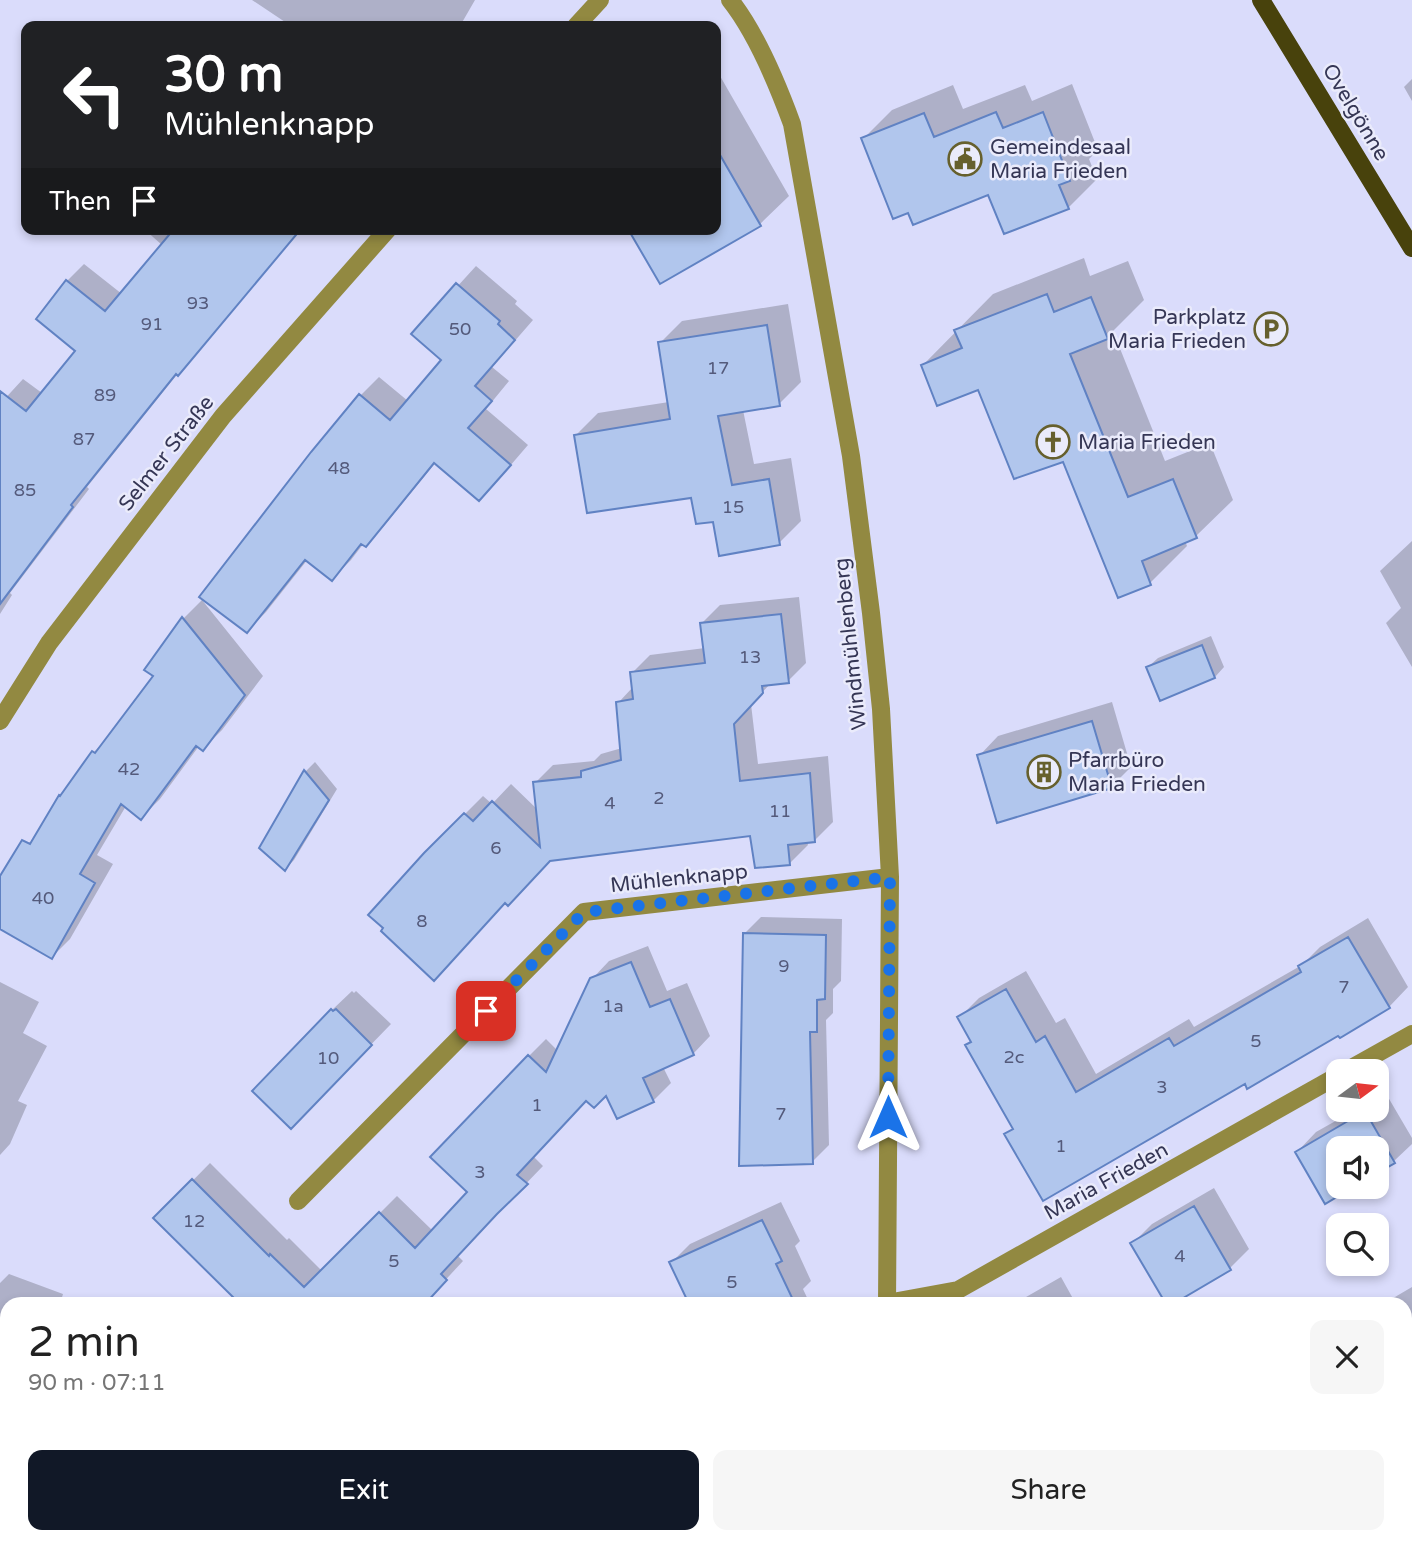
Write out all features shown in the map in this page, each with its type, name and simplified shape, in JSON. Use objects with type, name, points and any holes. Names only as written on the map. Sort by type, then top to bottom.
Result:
[{"type":"main road","name":"Ovelgönne","points":[[1261,0],[1412,248]]},
{"type":"street","points":[[581,21],[600,0]]},
{"type":"street","name":"Windmühlenberg","points":[[730,0],[777,83],[792,124],[853,470],[871,613],[881,709],[890,877],[887,1297]]},
{"type":"street","name":"Selmer Straße","points":[[0,721],[49,643],[223,416],[383,235]]},
{"type":"street","name":"Mühlenknapp","points":[[298,1201],[584,912],[890,877]]},
{"type":"street","points":[[1367,1059],[1412,1034]]},
{"type":"street","name":"Maria Frieden","points":[[920,1297],[958,1290],[1326,1082]]},
{"type":"building","name":"Gemeindesaal Maria Frieden","points":[[996,112],[1003,128],[1043,112],[1070,181],[1059,185],[1069,209],[1004,234],[988,195],[913,225],[908,213],[893,219],[861,138],[924,113],[934,137]]},
{"type":"building","points":[[721,157],[761,226],[660,284],[631,235],[721,235]]},
{"type":"building","points":[[169,235],[296,235],[123,440],[71,505],[73,507],[0,604],[0,391],[26,411],[75,351],[36,319],[66,280],[105,311]]},
{"type":"building","points":[[456,283],[500,321],[498,324],[515,340],[475,386],[492,401],[468,428],[511,465],[479,501],[434,463],[366,547],[361,544],[332,581],[305,560],[247,633],[199,597],[359,394],[390,420],[441,360],[411,334]]},
{"type":"building","name":"Maria Frieden","points":[[1047,294],[1054,312],[1091,297],[1108,339],[1070,354],[1128,497],[1173,479],[1197,538],[1142,561],[1151,585],[1118,598],[1063,462],[1014,479],[978,390],[937,406],[921,365],[962,348],[954,330]]},
{"type":"building","points":[[767,325],[780,406],[718,416],[732,485],[769,479],[780,545],[719,556],[713,522],[696,524],[691,498],[587,513],[574,435],[670,419],[658,342]]},
{"type":"building","points":[[781,614],[789,683],[762,686],[763,693],[734,724],[740,781],[810,773],[815,842],[788,845],[790,865],[755,868],[750,836],[550,861],[508,906],[505,903],[434,981],[381,931],[383,928],[368,915],[464,813],[473,821],[492,801],[540,847],[533,782],[581,777],[581,771],[621,760],[616,702],[633,699],[630,672],[705,663],[700,623]]},
{"type":"building","points":[[182,617],[245,695],[203,751],[196,746],[141,820],[121,804],[80,874],[95,883],[52,959],[0,929],[0,876],[22,840],[30,844],[59,795],[92,751],[95,753],[153,676],[144,670]]},
{"type":"building","points":[[1202,645],[1215,678],[1160,701],[1146,667]]},
{"type":"building","name":"Pfarrbüro Maria Frieden","points":[[1092,721],[1112,788],[997,823],[977,755]]},
{"type":"building","points":[[304,770],[329,800],[285,871],[259,848]]},
{"type":"building","points":[[743,933],[826,935],[825,999],[817,1000],[817,1032],[810,1032],[813,1164],[739,1166]]},
{"type":"building","points":[[1348,937],[1390,1008],[1247,1089],[1245,1084],[1043,1201],[1004,1134],[1013,1129],[965,1045],[971,1042],[957,1017],[1006,989],[1036,1042],[1045,1036],[1076,1092],[1169,1038],[1174,1046],[1301,972],[1298,966]]},
{"type":"building","points":[[631,962],[650,1007],[670,999],[694,1055],[643,1078],[654,1102],[617,1119],[606,1096],[594,1108],[586,1101],[517,1175],[528,1184],[441,1274],[447,1280],[431,1297],[233,1297],[153,1218],[192,1179],[304,1287],[379,1212],[415,1248],[467,1192],[430,1157],[528,1055],[546,1072],[590,978]]},
{"type":"building","points":[[331,1009],[336,1009],[372,1045],[291,1129],[252,1091]]},
{"type":"building","points":[[1346,1122],[1371,1122],[1379,1136],[1326,1136],[1326,1199],[1333,1199],[1325,1204],[1295,1152]]},
{"type":"building","points":[[1389,1153],[1395,1163],[1389,1166]]},
{"type":"building","points":[[1194,1206],[1231,1270],[1185,1297],[1162,1297],[1130,1243]]},
{"type":"building","points":[[762,1220],[782,1261],[776,1264],[792,1297],[686,1297],[669,1262]]},
{"type":"place","name":"Gemeindesaal Maria Frieden","points":[[965,159]]},
{"type":"place","name":"Parkplatz Maria Frieden","points":[[1271,329]]},
{"type":"place","name":"Maria Frieden","points":[[1053,442]]},
{"type":"place","name":"Pfarrbüro Maria Frieden","points":[[1044,772]]},
{"type":"route","points":[[486,1011],[584,912],[890,877],[888,1117]]}]
